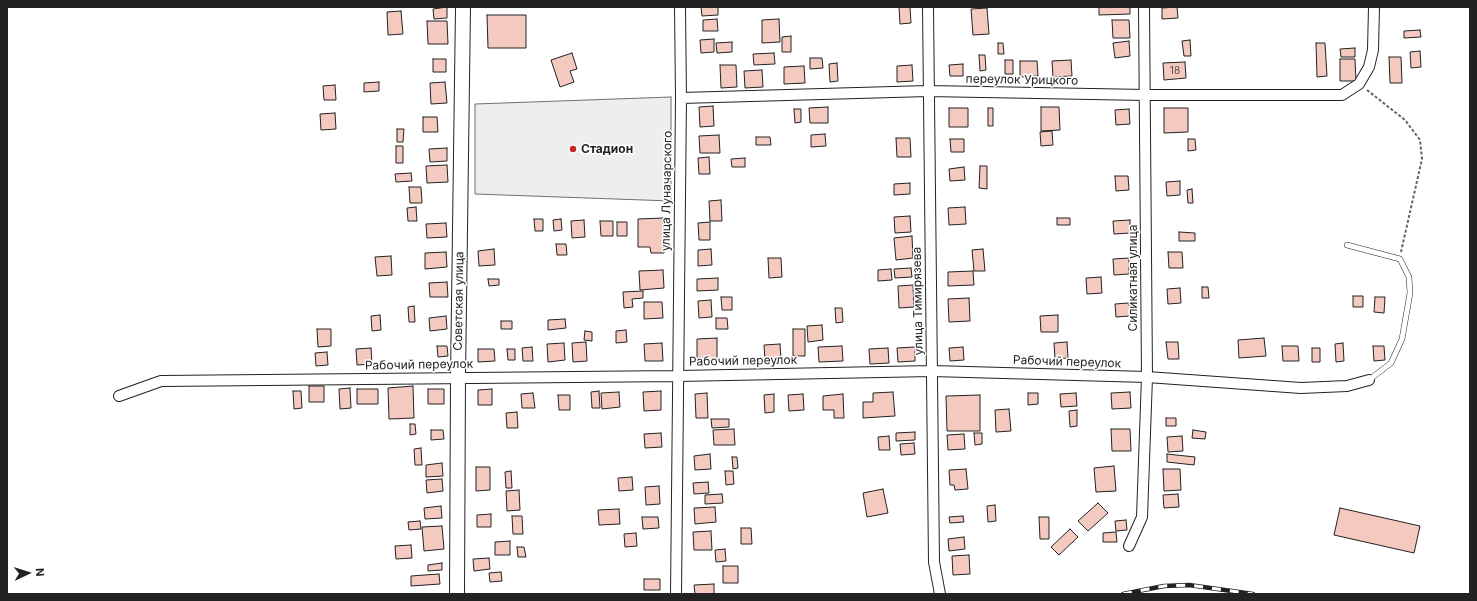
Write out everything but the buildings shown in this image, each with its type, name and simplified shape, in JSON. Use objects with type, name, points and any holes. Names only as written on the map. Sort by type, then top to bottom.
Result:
[{"type":"main road","name":"Советская улица","points":[[457,594],[458,377],[463,7]]},
{"type":"street","name":"улица Луначарского","points":[[676,594],[681,98],[680,7]]},
{"type":"street","name":"улица Тимирязева","points":[[928,7],[934,562],[940,594]]},
{"type":"street","name":"Силикатная улица","points":[[1129,546],[1142,517],[1147,377],[1146,95],[1144,7]]},
{"type":"street","points":[[1359,84],[1369,66],[1373,50],[1374,7]]},
{"type":"street","name":"переулок Урицкого","points":[[681,98],[928,91],[1146,95],[1342,95],[1359,84]]},
{"type":"street","name":"Рабочий переулок","points":[[119,396],[161,381],[458,377],[678,376],[932,371],[1147,377],[1301,388],[1347,386],[1369,380]]},
{"type":"lane","points":[[1347,244],[1400,259],[1409,277],[1410,294],[1402,338],[1391,363],[1369,380]]},
{"type":"path","points":[[1359,84],[1404,120],[1420,140],[1422,159],[1400,259]]},
{"type":"shaded area","name":"Стадион","points":[[671,97],[671,201],[475,194],[475,104]]},
{"type":"railway","points":[[1123,594],[1164,586],[1189,585],[1253,594]]},
{"type":"place","name":"Стадион","points":[[573,149]]}]
